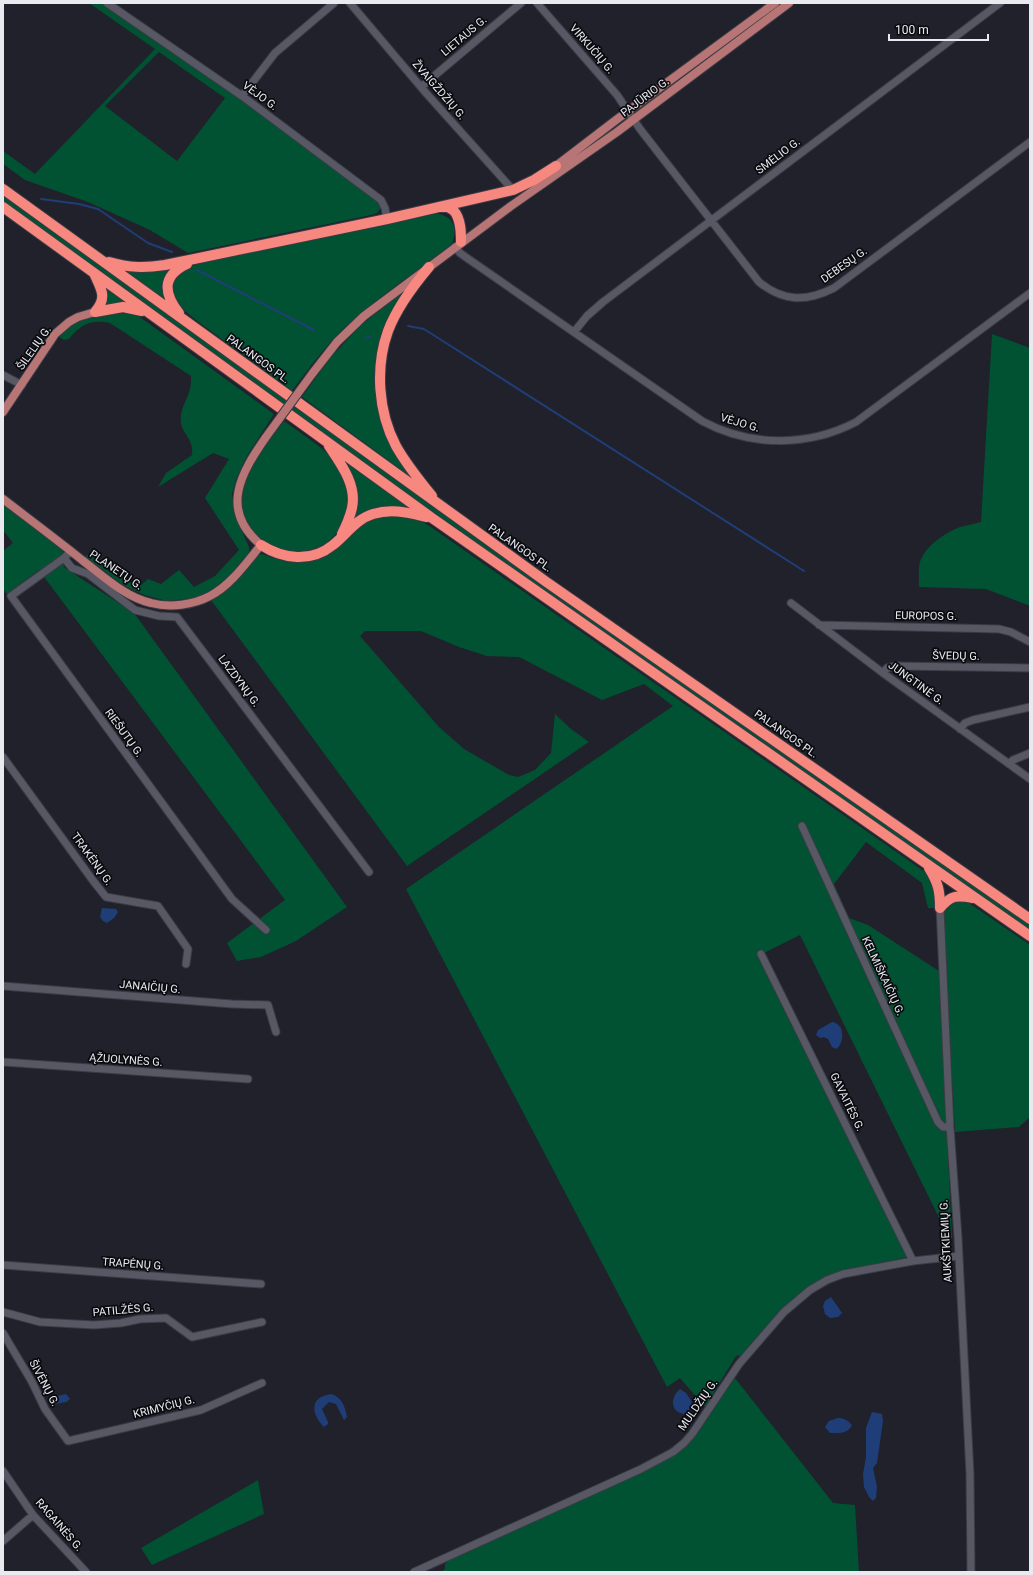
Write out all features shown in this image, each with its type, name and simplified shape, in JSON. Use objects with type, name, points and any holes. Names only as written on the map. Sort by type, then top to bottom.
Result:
[{"type":"highway","points":[[100,259],[125,267],[148,268],[198,259],[387,219],[513,190],[534,180],[556,166]]},
{"type":"highway","name":"PALANGOS PL.","points":[[3,189],[571,599],[1030,919]]},
{"type":"highway","points":[[445,206],[453,210],[457,217],[460,227],[458,244]]},
{"type":"highway","points":[[3,207],[432,518],[1030,936]]},
{"type":"highway","points":[[185,321],[170,299],[167,290],[168,282],[175,271],[198,259]]},
{"type":"highway","points":[[429,267],[415,283],[388,331],[382,361],[380,385],[387,424],[395,444],[409,467],[439,505]]},
{"type":"highway","points":[[94,272],[103,294],[103,302],[95,312]]},
{"type":"highway","points":[[95,312],[123,307],[147,312]]},
{"type":"highway","points":[[324,440],[342,466],[351,486],[352,508],[341,537]]},
{"type":"highway","points":[[261,545],[282,556],[305,557],[326,550],[359,521],[372,514],[395,510],[432,518]]},
{"type":"highway","points":[[926,864],[938,883],[940,892],[940,908]]},
{"type":"highway","points":[[940,908],[946,901],[953,897],[961,896],[976,899]]},
{"type":"main road","name":"PAJŪRIO G.","points":[[511,206],[556,166],[775,3]]},
{"type":"main road","name":"PAJŪRIO G.","points":[[261,545],[252,536],[244,524],[238,506],[237,494],[243,473],[266,437],[312,374],[346,332],[364,316],[458,244],[634,120],[789,3]]},
{"type":"main road","name":"ŠILELIŲ G.","points":[[3,412],[55,334],[69,322],[78,317],[95,312]]},
{"type":"main road","name":"PLANETŲ G.","points":[[3,498],[122,590],[150,603],[166,606],[195,602],[217,592],[236,575],[261,545]]},
{"type":"street","name":"VĖJO G.","points":[[107,3],[242,96],[381,200],[385,208],[387,219]]},
{"type":"street","points":[[242,96],[275,53],[334,3]]},
{"type":"street","name":"ŽVAIGŽDŽIŲ G.","points":[[350,3],[421,87],[513,190]]},
{"type":"street","name":"LIETAUS G.","points":[[421,87],[521,3]]},
{"type":"street","name":"VIRKUČIŲ G.","points":[[538,3],[594,67],[628,111]]},
{"type":"street","name":"SMĖLIO G.","points":[[574,332],[587,316],[603,302],[995,4]]},
{"type":"street","name":"DEBESŲ G.","points":[[628,111],[759,282],[770,291],[791,298],[820,294],[834,288],[1030,142]]},
{"type":"street","name":"VĖJO G.","points":[[458,244],[460,253],[690,413],[714,428],[743,437],[757,439],[790,441],[821,436],[846,428],[1030,293]]},
{"type":"street","points":[[3,375],[22,385]]},
{"type":"street","points":[[64,558],[71,551]]},
{"type":"street","name":"LAZDYNŲ G.","points":[[64,558],[72,568],[88,574],[135,610],[159,616],[177,616],[369,872]]},
{"type":"street","name":"RIEŠUTŲ G.","points":[[64,558],[11,596],[232,899],[266,930]]},
{"type":"street","name":"JUNGTINĖ G.","points":[[791,603],[883,673],[1030,779]]},
{"type":"street","name":"EUROPOS G.","points":[[819,625],[999,629],[1011,632],[1030,642]]},
{"type":"street","name":"ŠVEDŲ G.","points":[[883,673],[887,668],[896,666],[1030,668]]},
{"type":"street","points":[[960,729],[965,723],[973,720],[1030,707]]},
{"type":"street","points":[[1009,764],[1013,760],[1030,753]]},
{"type":"street","name":"TRAKĖNŲ G.","points":[[3,757],[106,897],[158,906],[188,949],[186,964]]},
{"type":"street","name":"KELMIŠKAIČIŲ G.","points":[[802,826],[938,1122],[943,1127],[950,1127]]},
{"type":"street","name":"AUKŠTKIEMIŲ G.","points":[[940,908],[950,1127],[959,1256],[970,1474],[971,1572]]},
{"type":"street","name":"GAVAITĖS G.","points":[[761,954],[914,1261]]},
{"type":"street","name":"JANAIČIŲ G.","points":[[3,986],[232,1004],[268,1005],[276,1032]]},
{"type":"street","name":"ĄŽUOLYNĖS G.","points":[[3,1062],[248,1079]]},
{"type":"street","name":"MULDŽIŲ G.","points":[[414,1572],[634,1472],[673,1452],[692,1434],[739,1364],[784,1312],[803,1295],[827,1280],[843,1274],[914,1261],[959,1256]]},
{"type":"street","name":"TRAPĖNŲ G.","points":[[3,1265],[261,1284]]},
{"type":"street","name":"PATILŽĖS G.","points":[[3,1312],[40,1322],[94,1325],[162,1317],[170,1320],[192,1337],[262,1322]]},
{"type":"street","name":"ŠIVĖNŲ G.","points":[[3,1333],[32,1382],[45,1409],[68,1441]]},
{"type":"street","name":"KRIMYČIŲ G.","points":[[68,1441],[201,1410],[262,1383]]},
{"type":"street","name":"RAGAINĖS G.","points":[[3,1471],[33,1515],[86,1572]]},
{"type":"street","points":[[3,1541],[33,1515]]},
{"type":"green space","points":[[89,3],[102,3],[229,90],[375,199],[380,204],[380,209],[377,213],[371,215],[188,253],[150,230],[88,202],[25,180],[3,164],[3,151],[35,174],[155,49]],"holes":[[[159,52],[225,98],[177,161],[105,106]]]},
{"type":"green space","points":[[3,195],[491,549],[1030,925],[1030,931],[592,626],[3,201]]},
{"type":"green space","points":[[433,213],[445,216],[452,222],[454,227],[454,238],[452,244],[382,296],[343,329],[316,359],[292,391],[175,303],[171,285],[174,277],[182,269],[202,263]]},
{"type":"green space","points":[[172,267],[168,303],[126,272],[127,270]]},
{"type":"green space","points":[[106,289],[108,290],[125,303],[104,306]]},
{"type":"green space","points":[[406,289],[385,328],[385,433],[397,458],[411,477],[302,397],[330,358],[360,326]]},
{"type":"green space","points":[[131,312],[274,414],[247,456],[237,477],[232,494],[235,516],[249,547],[249,553],[246,559],[220,585],[196,598],[167,601],[144,595],[123,585],[86,557],[90,554],[109,571],[114,572],[139,587],[148,579],[161,584],[179,570],[194,587],[215,576],[239,550],[205,498],[229,459],[213,453],[158,487],[166,473],[192,455],[190,441],[181,423],[182,410],[190,389],[191,376],[110,323],[92,322],[82,326],[69,339],[64,340],[58,336],[75,324],[92,317]]},
{"type":"green space","points":[[992,334],[1030,348],[1030,606],[986,589],[919,587],[920,562],[931,545],[942,536],[960,527],[981,522]]},
{"type":"green space","points":[[284,421],[328,453],[338,465],[348,489],[348,509],[337,533],[323,544],[307,551],[289,551],[272,547],[257,537],[246,522],[241,503],[248,472],[262,449]]},
{"type":"green space","points":[[343,461],[410,509],[352,523],[355,511]]},
{"type":"green space","points":[[3,502],[63,550],[62,563],[65,568],[134,613],[347,907],[296,941],[261,957],[237,961],[227,943],[285,900],[39,570],[7,594],[3,589],[3,551],[13,543],[3,530]]},
{"type":"green space","points":[[384,514],[417,519],[428,525],[928,874],[933,882],[936,895],[935,908],[928,908],[922,883],[866,842],[834,884],[849,918],[868,925],[939,971],[952,1238],[949,1238],[800,935],[758,956],[909,1257],[838,1273],[818,1281],[796,1296],[767,1325],[742,1355],[736,1356],[705,1407],[680,1378],[667,1387],[406,889],[673,706],[644,684],[602,700],[519,657],[487,656],[459,647],[421,631],[365,631],[360,636],[439,727],[464,749],[509,775],[518,777],[535,770],[551,753],[555,714],[571,729],[589,742],[407,866],[211,600],[226,590],[238,579],[257,555],[262,554],[280,560],[301,562],[357,526]]},
{"type":"green space","points":[[958,901],[969,903],[1030,945],[1030,1117],[1019,1127],[955,1132],[943,917],[945,906]]},
{"type":"green space","points":[[735,1378],[833,1503],[855,1505],[859,1572],[440,1572],[445,1569],[445,1564],[449,1560],[649,1469],[676,1453],[693,1438]]},
{"type":"green space","points":[[258,1480],[264,1514],[152,1565],[141,1548]]},
{"type":"water","points":[[102,908],[116,909],[118,912],[114,918],[107,923],[100,917]]},
{"type":"water","points":[[832,1022],[839,1026],[842,1034],[841,1042],[836,1049],[832,1047],[828,1039],[824,1037],[820,1038],[816,1035],[818,1030]]},
{"type":"water","points":[[831,1297],[842,1313],[838,1317],[830,1318],[825,1314],[823,1306],[825,1301]]},
{"type":"water","points":[[680,1389],[686,1393],[692,1402],[689,1410],[685,1414],[676,1411],[673,1404],[674,1396]]},
{"type":"water","points":[[66,1394],[70,1399],[66,1402],[55,1404],[53,1397]]},
{"type":"water","points":[[332,1394],[339,1398],[343,1404],[347,1417],[344,1420],[336,1404],[329,1402],[322,1409],[328,1422],[328,1424],[324,1427],[316,1416],[314,1406],[320,1398],[325,1395]]},
{"type":"water","points":[[872,1412],[882,1414],[883,1421],[877,1463],[873,1468],[877,1487],[876,1498],[873,1501],[869,1497],[864,1487],[863,1474],[866,1457],[866,1428]]},
{"type":"water","points":[[842,1418],[852,1425],[846,1431],[840,1433],[830,1433],[825,1427],[829,1421]]},
{"type":"waterway","points":[[41,199],[79,204],[98,209],[148,243],[172,252]]},
{"type":"waterway","points":[[197,270],[314,330]]},
{"type":"waterway","points":[[408,326],[424,329],[804,571]]},
{"type":"waterway","points":[[366,338],[371,336]]}]
